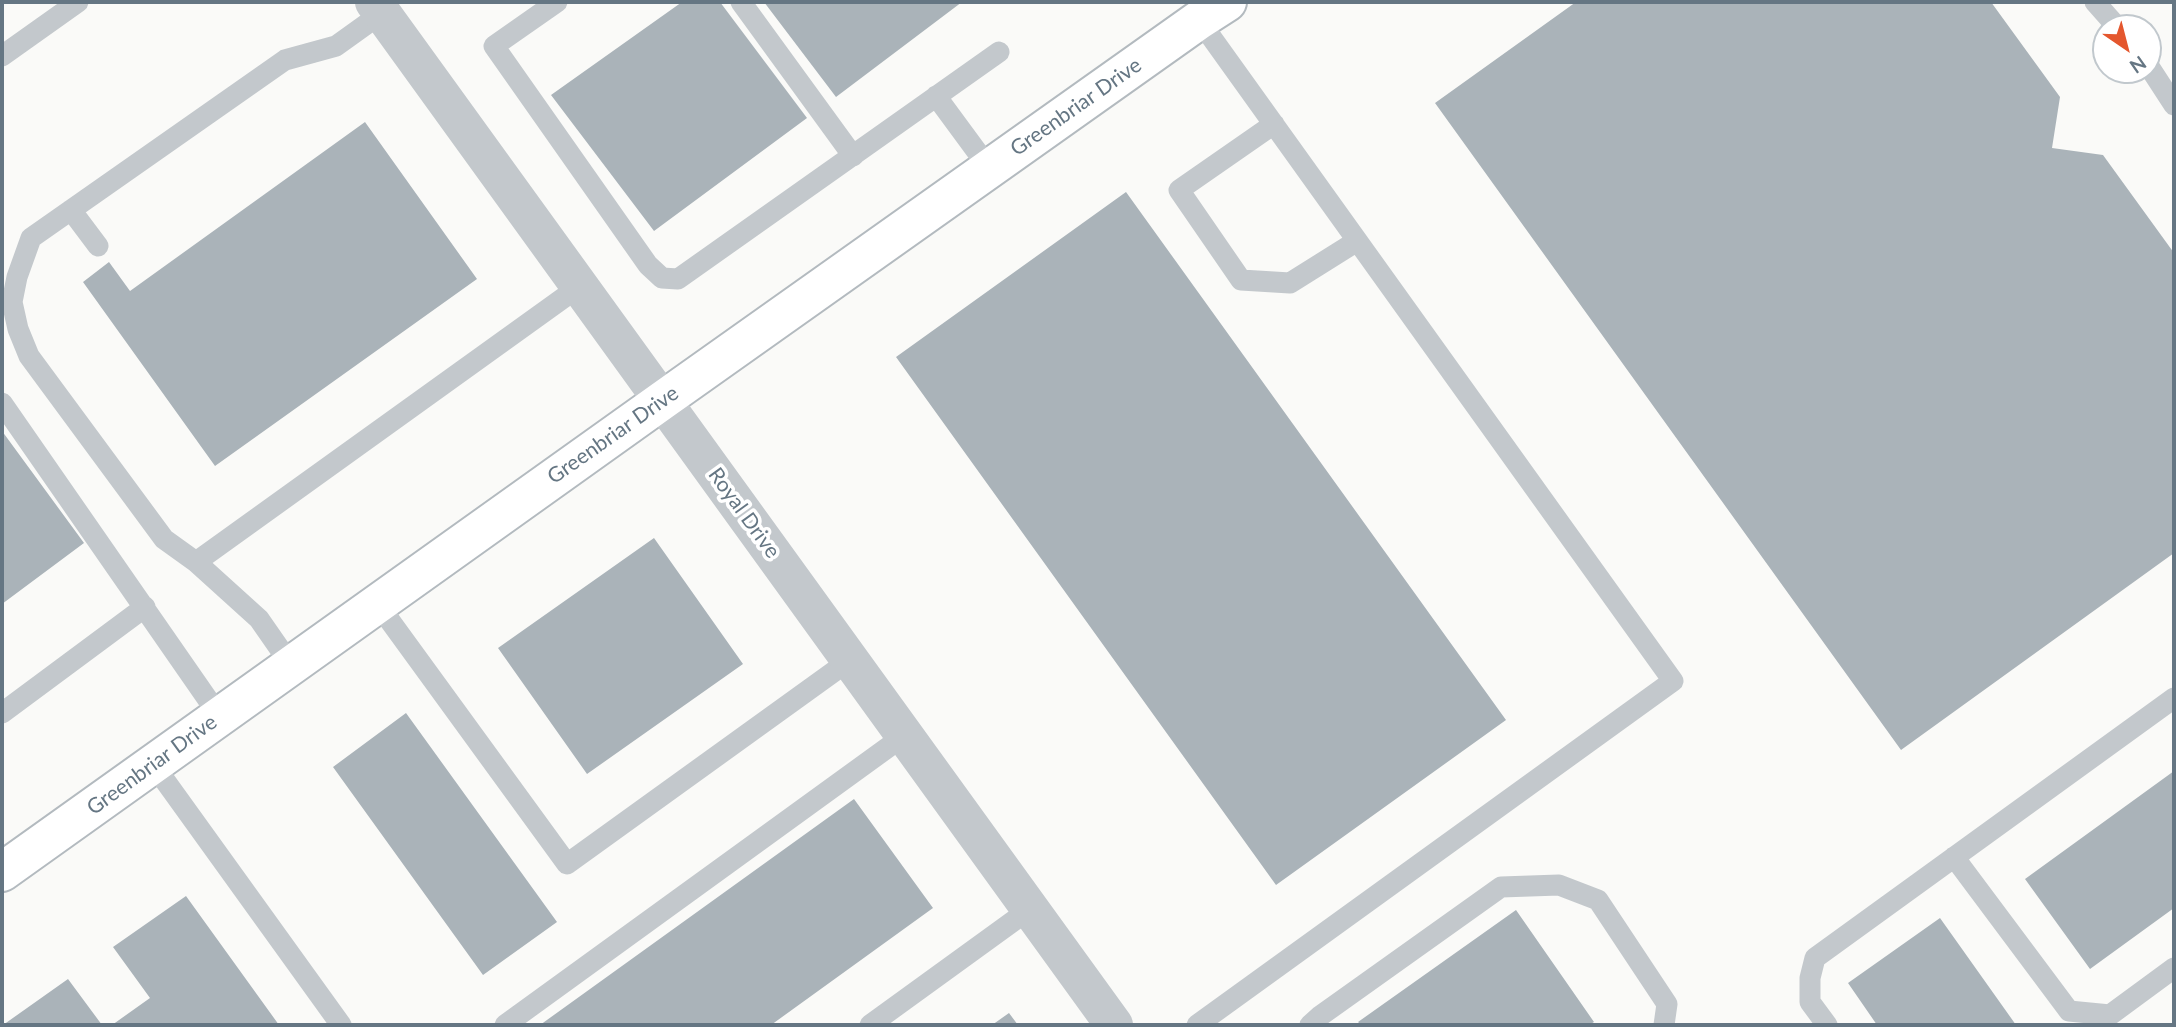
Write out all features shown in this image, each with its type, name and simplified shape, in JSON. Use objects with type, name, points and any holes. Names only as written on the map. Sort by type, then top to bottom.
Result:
[{"type":"street","name":"Royal Drive","points":[[379,6],[1114,1025]]},
{"type":"street","name":"Greenbriar Drive","points":[[2,872],[1213,11]]},
{"type":"lane","points":[[2,56],[78,2]]},
{"type":"lane","points":[[557,2],[494,46],[648,265],[662,278],[678,279],[999,52]]},
{"type":"lane","points":[[741,2],[853,156]]},
{"type":"lane","points":[[291,665],[259,619],[197,562],[164,539],[29,356],[12,302],[17,277],[31,238],[285,60],[336,46],[379,6]]},
{"type":"lane","points":[[1197,1025],[1672,681],[1274,124],[1213,11]]},
{"type":"lane","points":[[2160,84],[2174,105]]},
{"type":"lane","points":[[936,96],[989,168]]},
{"type":"lane","points":[[1274,124],[1179,190],[1241,280],[1290,283],[1357,241]]},
{"type":"lane","points":[[71,210],[98,246]]},
{"type":"lane","points":[[197,562],[580,286]]},
{"type":"lane","points":[[2,403],[220,717]]},
{"type":"lane","points":[[377,603],[567,864],[850,660]]},
{"type":"lane","points":[[2,713],[145,607]]},
{"type":"lane","points":[[1827,1025],[1810,1002],[1810,978],[1815,958],[2174,698]]},
{"type":"lane","points":[[504,1025],[905,735]]},
{"type":"lane","points":[[153,764],[341,1025]]},
{"type":"lane","points":[[1954,857],[2069,1011],[2110,1015],[2174,968]]},
{"type":"lane","points":[[1310,1025],[1501,887],[1559,885],[1598,900],[1667,1004],[1664,1025]]},
{"type":"lane","points":[[870,1025],[1030,909]]},
{"type":"building","points":[[682,2],[720,2],[807,118],[654,231],[551,95]]},
{"type":"building","points":[[764,2],[962,2],[836,97]]},
{"type":"building","points":[[1576,2],[1991,2],[2060,97],[2052,148],[2103,155],[2174,253],[2174,553],[1901,750],[1435,103]]},
{"type":"building","points":[[365,122],[477,279],[215,466],[83,282],[109,262],[130,291]]},
{"type":"building","points":[[1126,192],[1506,720],[1276,885],[896,357]]},
{"type":"building","points":[[2,431],[84,543],[2,604]]},
{"type":"building","points":[[654,538],[743,664],[587,774],[498,648]]},
{"type":"building","points":[[406,713],[557,922],[483,975],[333,767]]},
{"type":"building","points":[[2174,771],[2174,908],[2090,969],[2025,879]]},
{"type":"building","points":[[854,799],[933,908],[771,1025],[540,1025]]},
{"type":"building","points":[[186,896],[279,1025],[112,1025],[150,998],[113,947]]},
{"type":"building","points":[[1516,910],[1594,1022],[1589,1025],[1361,1025],[1358,1022]]},
{"type":"building","points":[[1940,918],[2016,1025],[1877,1025],[1848,983]]},
{"type":"building","points":[[68,979],[102,1025],[3,1025]]},
{"type":"building","points":[[1009,1013],[1018,1025],[992,1025]]}]
